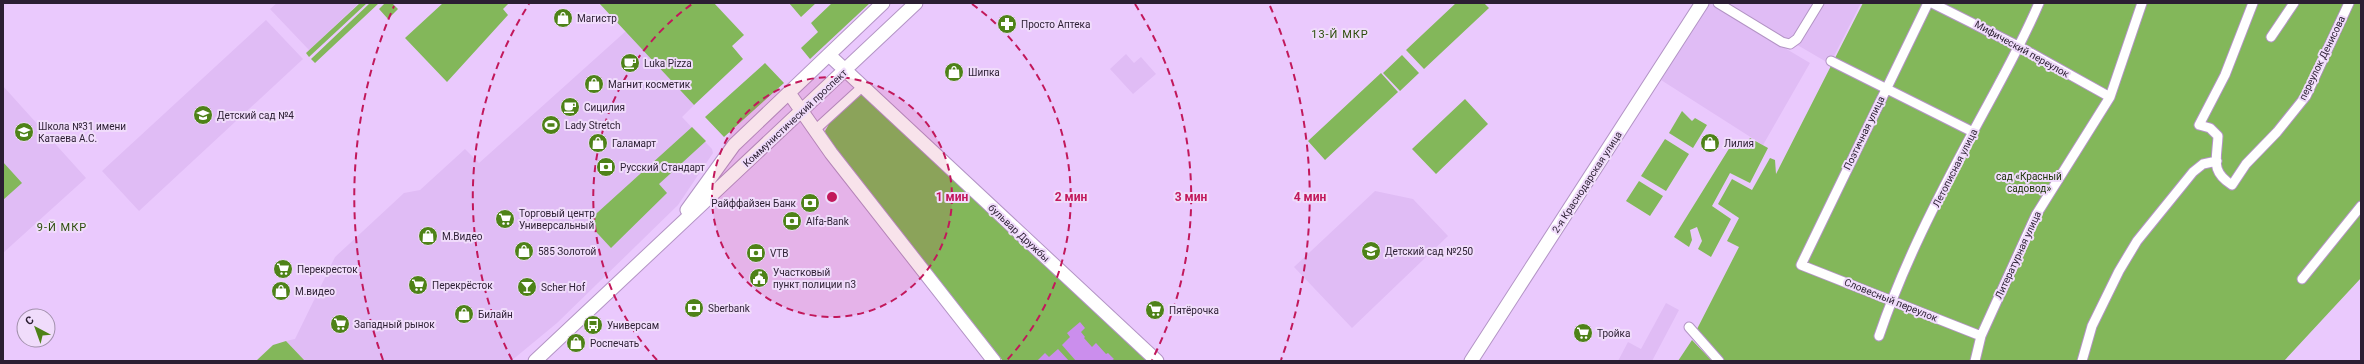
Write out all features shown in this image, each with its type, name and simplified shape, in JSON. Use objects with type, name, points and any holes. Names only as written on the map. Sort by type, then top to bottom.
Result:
[{"type":"street","name":"Коммунистический проспект","points":[[672,232],[734,145],[883,3]]},
{"type":"street","name":"Коммунистический проспект","points":[[535,361],[916,3]]},
{"type":"street","name":"2-я Краснодарская улица","points":[[1471,361],[1702,3]]},
{"type":"street","points":[[1718,3],[1782,42],[1790,44],[1797,40],[1819,3]]},
{"type":"street","name":"Поэтичная улица","points":[[1801,264],[1928,3]]},
{"type":"street","name":"Мифический переулок","points":[[1932,3],[2020,47],[2110,97]]},
{"type":"street","name":"Летописная улица","points":[[1879,336],[1891,300],[1913,249],[1973,132],[2020,47],[2039,3]]},
{"type":"street","name":"Литературная улица","points":[[1975,361],[1981,336],[2036,215],[2110,97],[2142,3]]},
{"type":"street","points":[[2082,361],[2092,326],[2119,271],[2138,241],[2193,172],[2203,164],[2217,160],[2218,136],[2210,128],[2199,125],[2225,75],[2253,3]]},
{"type":"street","points":[[2271,38],[2294,3]]},
{"type":"street","name":"переулок Денисова","points":[[2217,160],[2216,167],[2221,178],[2232,185],[2246,164],[2278,132],[2306,96],[2349,3]]},
{"type":"street","name":"бульвар Дружбы","points":[[829,55],[1157,361]]},
{"type":"street","points":[[1831,61],[1973,132]]},
{"type":"street","points":[[815,130],[862,87]]},
{"type":"street","points":[[789,93],[815,130],[994,361]]},
{"type":"street","points":[[2302,279],[2361,206]]},
{"type":"street","name":"Словесный переулок","points":[[1801,264],[1981,336]]},
{"type":"street","points":[[1688,327],[1719,361]]},
{"type":"shaded area","points":[[277,3],[359,3],[309,50],[270,9]]},
{"type":"shaded area","points":[[1709,3],[1810,63],[1763,145],[1661,80]]},
{"type":"shaded area","points":[[1725,3],[1861,3],[1830,64]]},
{"type":"shaded area","name":"Детский сад №4","points":[[266,20],[303,59],[139,211],[102,171]]},
{"type":"shaded area","points":[[626,31],[694,105],[682,117],[712,149],[713,153],[678,205],[557,323],[511,361],[305,361],[286,341],[295,339],[335,257],[404,193],[420,190],[465,149],[479,163]]},
{"type":"shaded area","points":[[1126,54],[1134,63],[1141,57],[1156,74],[1133,94],[1110,69]]},
{"type":"shaded area","name":"Школа №31 имени Катаева А.С.","points":[[3,86],[86,178],[3,253]]},
{"type":"shaded area","name":"Детский сад №250","points":[[1375,191],[1413,199],[1448,236],[1352,328],[1294,267]]},
{"type":"shaded area","points":[[1666,303],[1679,310],[1652,361],[1618,361],[1628,342],[1641,349]]},
{"type":"shaded area","points":[[1080,322],[1085,328],[1081,332],[1092,347],[1096,343],[1106,354],[1108,353],[1114,359],[1111,361],[1076,361],[1062,345],[1070,337],[1067,333]]},
{"type":"shaded area","points":[[1058,349],[1069,361],[1037,361],[1045,353],[1049,357]]},
{"type":"green space","points":[[360,3],[367,3],[309,57],[306,53]]},
{"type":"green space","points":[[370,3],[379,3],[315,63],[311,59]]},
{"type":"green space","points":[[385,3],[392,3],[398,9],[388,19],[379,9]]},
{"type":"green space","points":[[443,3],[509,3],[503,9],[508,15],[447,82],[405,38]]},
{"type":"green space","points":[[599,3],[714,3],[744,35],[732,46],[743,59],[694,105]]},
{"type":"green space","points":[[789,3],[816,3],[801,17]]},
{"type":"green space","points":[[832,3],[870,3],[810,59],[801,48],[818,32],[811,23]]},
{"type":"green space","points":[[1456,3],[1484,3],[1489,8],[1424,69],[1406,50]]},
{"type":"green space","name":"сад «Красный садовод»","points":[[1863,3],[2361,3],[2361,278],[2284,361],[1722,361],[1696,331],[1739,247],[1727,241],[1739,218],[1718,204],[1732,179],[1752,190],[1770,158],[1775,160],[1776,174]]},
{"type":"green space","points":[[1402,55],[1419,73],[1400,91],[1383,73]]},
{"type":"green space","points":[[765,63],[784,83],[724,137],[705,117]]},
{"type":"green space","points":[[1381,73],[1398,92],[1325,160],[1308,141]]},
{"type":"green space","points":[[862,94],[1152,361],[1003,361],[827,137],[825,131],[829,124]]},
{"type":"green space","points":[[1465,99],[1488,124],[1436,174],[1412,149]]},
{"type":"green space","points":[[1682,111],[1692,121],[1695,118],[1707,125],[1693,148],[1669,133]]},
{"type":"green space","points":[[692,127],[706,141],[659,184],[667,193],[611,248],[587,222]]},
{"type":"green space","points":[[1750,138],[1768,148],[1750,183],[1730,173],[1712,206],[1731,219],[1711,257],[1698,249],[1702,241],[1697,227],[1690,230],[1692,240],[1689,247],[1674,237],[1735,139],[1745,146]]},
{"type":"green space","points":[[1665,139],[1689,154],[1666,191],[1641,176]]},
{"type":"green space","points":[[3,162],[22,183],[3,200]]},
{"type":"green space","points":[[1639,181],[1663,196],[1650,216],[1626,201]]},
{"type":"green space","points":[[1692,340],[1712,361],[1678,361]]},
{"type":"green space","points":[[286,341],[305,361],[256,361],[273,345]]},
{"type":"place","name":"Магистр","points":[[563,18]]},
{"type":"place","name":"Просто Аптека","points":[[1007,24]]},
{"type":"place","name":"Luka Pizza","points":[[630,63]]},
{"type":"place","name":"Шипка","points":[[954,72]]},
{"type":"place","name":"Магнит косметик","points":[[594,84]]},
{"type":"place","name":"Сицилия","points":[[570,107]]},
{"type":"place","name":"Детский сад №4","points":[[203,115]]},
{"type":"place","name":"Lady Stretch","points":[[551,125]]},
{"type":"place","name":"Школа №31 имени Катаева А.С.","points":[[24,132]]},
{"type":"place","name":"Галамарт","points":[[598,143]]},
{"type":"place","name":"Лилия","points":[[1710,143]]},
{"type":"place","name":"Русский Стандарт","points":[[606,167]]},
{"type":"place","name":"Райффайзен Банк","points":[[810,203]]},
{"type":"place","name":"Торговый центр Универсальный","points":[[505,219]]},
{"type":"place","name":"Alfa-Bank","points":[[792,221]]},
{"type":"place","name":"М.Видео","points":[[428,236]]},
{"type":"place","name":"585 Золотой","points":[[524,251]]},
{"type":"place","name":"Детский сад №250","points":[[1371,251]]},
{"type":"place","name":"VTB","points":[[756,253]]},
{"type":"place","name":"Перекресток","points":[[283,269]]},
{"type":"place","name":"Участковый пункт полиции n3","points":[[759,278]]},
{"type":"place","name":"Перекрёсток","points":[[418,285]]},
{"type":"place","name":"Scher Hof","points":[[527,287]]},
{"type":"place","name":"М.видео","points":[[281,291]]},
{"type":"place","name":"Sberbank","points":[[694,308]]},
{"type":"place","name":"Пятёрочка","points":[[1155,310]]},
{"type":"place","name":"Билайн","points":[[464,314]]},
{"type":"place","name":"Западный рынок","points":[[340,324]]},
{"type":"place","name":"Универсам","points":[[593,325]]},
{"type":"place","name":"Тройка","points":[[1583,333]]},
{"type":"place","name":"Роспечать","points":[[576,343]]},
{"type":"district","name":"13-Й МКР","points":[[1340,34]]},
{"type":"district","name":"9-Й МКР","points":[[62,227]]}]
